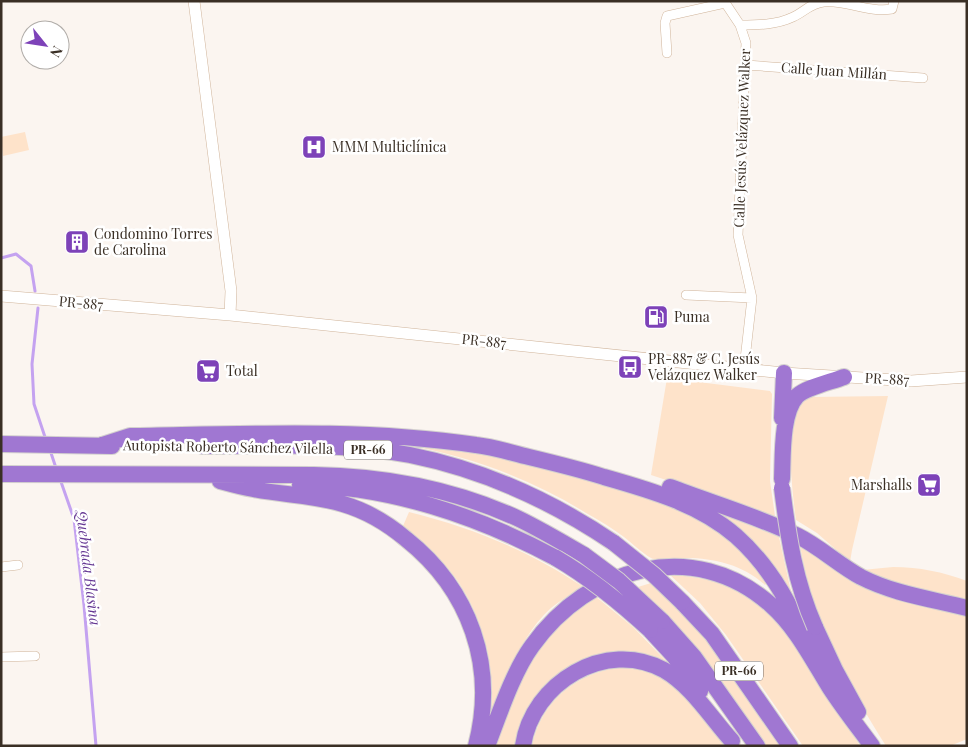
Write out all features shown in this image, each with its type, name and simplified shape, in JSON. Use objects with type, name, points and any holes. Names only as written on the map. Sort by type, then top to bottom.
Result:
[{"type":"highway","points":[[784,373],[780,439],[782,483],[790,550],[805,604],[814,627],[873,746]]},
{"type":"highway","points":[[782,483],[784,432],[791,405],[797,396],[805,391],[844,377]]},
{"type":"highway","points":[[102,446],[130,436],[335,434],[414,438],[525,449],[562,456],[648,480],[761,520],[798,536],[859,576],[874,583],[967,608]]},
{"type":"highway","name":"Autopista Roberto Sánchez Vilella","points":[[4,444],[353,448],[409,455],[467,470],[503,482],[568,514],[614,543],[654,574],[712,634],[790,746]]},
{"type":"highway","points":[[478,445],[591,473],[646,489],[678,501],[719,523],[745,545],[769,573],[797,621],[811,656]]},
{"type":"highway","name":"Autopista Roberto Sánchez Vilella","points":[[8,474],[344,475],[402,482],[459,496],[501,512],[549,534],[619,581],[656,625],[694,656],[757,746]]},
{"type":"highway","points":[[198,475],[291,485],[342,488],[416,502],[501,530],[556,558],[624,606],[656,625],[674,656],[712,707],[734,743]]},
{"type":"highway","points":[[198,475],[252,489],[321,498],[351,507],[373,516],[393,528],[430,559],[452,588],[463,607],[476,640],[482,664],[483,715],[476,746]]},
{"type":"highway","points":[[487,746],[520,666],[539,636],[551,622],[587,592],[632,572],[663,566],[681,566],[725,576],[756,593],[771,605],[794,631],[846,712],[873,746]]},
{"type":"highway","points":[[523,746],[528,727],[540,703],[562,680],[599,662],[627,658],[656,666],[675,678],[696,698],[734,743]]},
{"type":"street","points":[[194,1],[231,291],[230,316]]},
{"type":"street","points":[[740,25],[781,22],[795,16],[809,6],[822,2],[849,3],[865,8],[885,10],[892,9],[894,1]]},
{"type":"street","points":[[667,53],[664,23],[667,16],[724,2]]},
{"type":"street","name":"Calle Jesús Velázquez Walker","points":[[724,2],[740,25],[746,43],[738,235],[752,298],[744,368]]},
{"type":"street","name":"Calle Juan Millán","points":[[746,65],[923,78]]},
{"type":"street","points":[[686,295],[752,298]]},
{"type":"street","name":"PR-887","points":[[1,296],[230,316],[784,373],[911,381],[967,377]]},
{"type":"street","points":[[1,568],[18,565]]},
{"type":"street","points":[[1,657],[35,656]]},
{"type":"shaded area","points":[[25,132],[29,150],[3,156],[1,137]]},
{"type":"shaded area","points":[[667,378],[770,391],[772,394],[770,481],[775,516],[651,475]]},
{"type":"shaded area","points":[[888,396],[850,562],[817,533],[796,520],[790,447],[792,419],[798,406],[809,397]]},
{"type":"shaded area","points":[[406,445],[492,453],[668,503],[722,534],[752,561],[767,583],[765,585],[747,572],[726,563],[692,558],[653,559],[605,524],[522,479],[453,455]]},
{"type":"shaded area","points":[[705,507],[779,537],[796,605]]},
{"type":"shaded area","points":[[409,512],[455,525],[499,542],[541,562],[582,586],[551,608],[531,631],[515,658],[490,715],[492,697],[489,658],[478,620],[461,586],[450,571],[434,553],[403,526]]},
{"type":"shaded area","points":[[800,545],[864,588],[880,595],[967,616],[967,739],[950,746],[886,746],[845,675],[822,625],[813,599]]},
{"type":"shaded area","points":[[893,567],[931,571],[967,581],[967,601],[894,583],[862,570]]},
{"type":"shaded area","points":[[669,574],[704,579],[731,587],[765,607],[806,658],[860,746],[803,746],[726,635],[700,603]]},
{"type":"shaded area","points":[[651,583],[710,641],[763,716],[780,746],[765,746],[667,615],[638,587]]},
{"type":"shaded area","points":[[595,596],[633,627],[669,664],[570,669],[517,746],[494,746],[520,683],[540,648],[559,626]]},
{"type":"shaded area","points":[[624,667],[645,670],[673,683],[711,726],[724,746],[532,746],[544,715],[564,691],[592,675]]},
{"type":"waterway","name":"Quebrada Blasina","points":[[1,258],[16,254],[31,266],[35,291]]},
{"type":"waterway","name":"Quebrada Blasina","points":[[38,308],[32,364],[34,404],[46,440]]},
{"type":"waterway","name":"Quebrada Blasina","points":[[50,450],[56,468]]},
{"type":"waterway","name":"Quebrada Blasina","points":[[60,479],[74,519],[84,605],[96,746]]},
{"type":"place","name":"MMM Multiclínica","points":[[314,147]]},
{"type":"place","name":"Condomino Torres de Carolina","points":[[77,242]]},
{"type":"place","name":"Puma","points":[[656,317]]},
{"type":"place","name":"PR-887 & C. Jesús Velázquez Walker","points":[[630,367]]},
{"type":"place","name":"Total","points":[[208,371]]},
{"type":"place","name":"Marshalls","points":[[929,485]]}]
